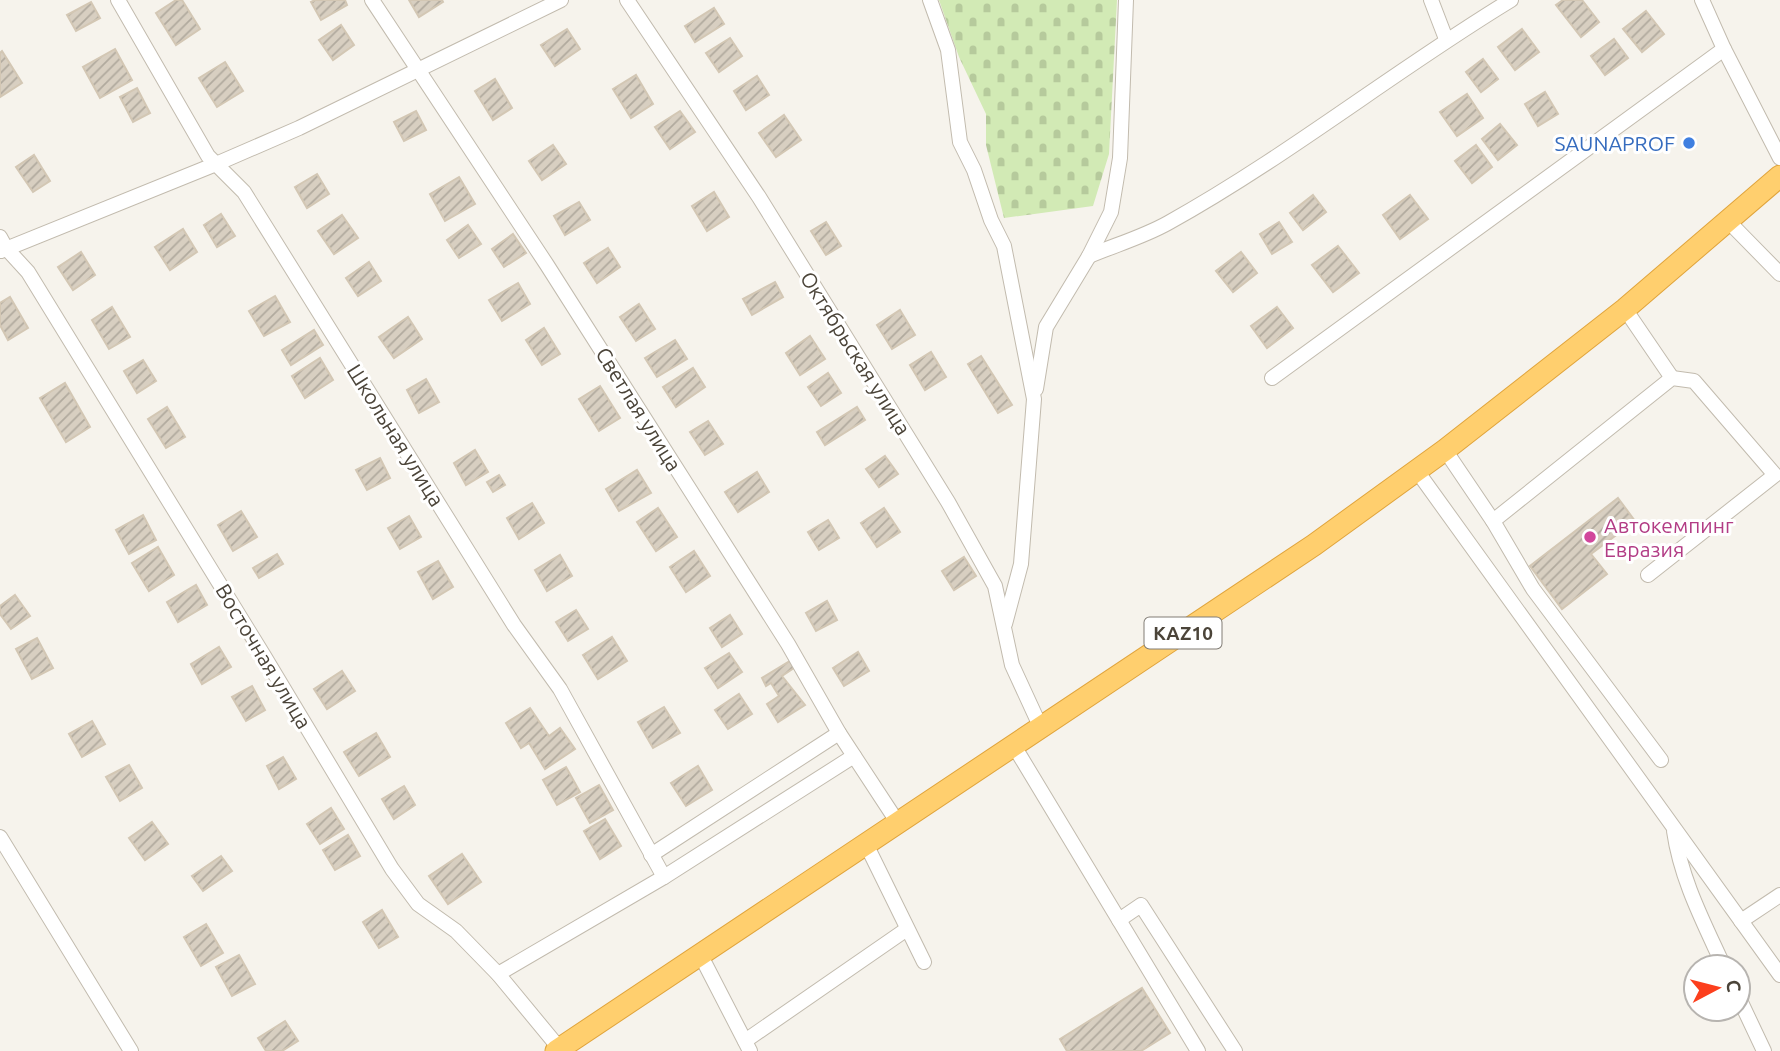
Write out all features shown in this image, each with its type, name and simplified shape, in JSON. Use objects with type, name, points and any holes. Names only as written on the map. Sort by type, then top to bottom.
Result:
[{"type":"highway","name":"KAZ10","points":[[558,1050],[1314,545],[1418,471],[1625,309],[1780,176]]},
{"type":"street","name":"Школьная улица","points":[[118,0],[208,156],[244,192],[514,625],[560,689],[664,877]]},
{"type":"street","name":"Светлая улица","points":[[372,0],[547,265],[781,633],[839,733],[898,823]]},
{"type":"street","points":[[2,246],[216,164],[419,71],[561,0]]},
{"type":"street","name":"Октябрьская улица","points":[[626,0],[759,197],[948,502],[995,586],[1012,665],[1041,728]]},
{"type":"street","points":[[930,0],[948,50],[960,142],[974,170],[990,220],[1004,246],[1034,399]]},
{"type":"street","points":[[1004,627],[1021,564],[1034,399],[1046,327],[1089,256],[1111,212],[1120,158],[1126,0]]},
{"type":"street","points":[[1431,0],[1446,39]]},
{"type":"street","points":[[1089,256],[1166,224],[1263,164],[1446,39],[1511,0]]},
{"type":"street","points":[[1705,1],[1724,49],[1780,158]]},
{"type":"street","points":[[1272,378],[1724,49]]},
{"type":"street","points":[[1728,221],[1780,274]]},
{"type":"street","name":"Восточная улица","points":[[2,246],[28,272],[258,645],[392,869],[418,904],[456,931],[498,974],[558,1050]]},
{"type":"street","points":[[1625,309],[1672,378]]},
{"type":"street","points":[[1493,521],[1672,378],[1694,381],[1775,475],[1648,575]]},
{"type":"street","points":[[1445,450],[1493,521],[1533,589],[1661,760]]},
{"type":"street","points":[[1418,471],[1780,975]]},
{"type":"street","points":[[651,855],[839,733]]},
{"type":"street","points":[[1014,746],[1198,1051]]},
{"type":"street","points":[[498,974],[664,877],[854,756]]},
{"type":"street","points":[[1673,826],[1677,852],[1690,895],[1717,953]]},
{"type":"street","points":[[0,837],[131,1051]]},
{"type":"street","points":[[866,844],[924,962]]},
{"type":"street","points":[[1741,921],[1780,895]]},
{"type":"street","points":[[1119,920],[1141,905],[1235,1051]]},
{"type":"street","points":[[700,954],[748,1046],[907,929]]},
{"type":"street","points":[[1751,1023],[1764,1051]]},
{"type":"green space","points":[[939,0],[1117,0],[1109,154],[1093,206],[1004,218],[986,145],[986,114],[959,57]]},
{"type":"building","points":[[176,0],[182,0],[200,29],[176,45],[156,13]]},
{"type":"building","points":[[345,0],[347,5],[321,20],[311,2]]},
{"type":"building","points":[[409,0],[442,0],[443,2],[419,17]]},
{"type":"building","points":[[1563,0],[1582,0],[1599,22],[1581,37],[1556,5]]},
{"type":"building","points":[[91,2],[100,18],[76,31],[67,15]]},
{"type":"building","points":[[714,8],[724,24],[695,42],[685,26]]},
{"type":"building","points":[[1646,11],[1664,34],[1642,52],[1623,29]]},
{"type":"building","points":[[341,25],[354,45],[333,60],[319,40]]},
{"type":"building","points":[[567,29],[580,49],[555,66],[541,45]]},
{"type":"building","points":[[1522,29],[1539,52],[1515,70],[1498,47]]},
{"type":"building","points":[[730,38],[742,56],[719,72],[706,53]]},
{"type":"building","points":[[1614,39],[1628,58],[1605,75],[1591,56]]},
{"type":"building","points":[[115,49],[132,80],[100,98],[83,67]]},
{"type":"building","points":[[2,51],[22,83],[0,97],[0,53]]},
{"type":"building","points":[[1483,59],[1498,79],[1481,92],[1466,72]]},
{"type":"building","points":[[225,62],[243,91],[217,107],[199,78]]},
{"type":"building","points":[[636,75],[653,104],[631,118],[613,89]]},
{"type":"building","points":[[757,76],[769,95],[746,110],[734,91]]},
{"type":"building","points":[[495,79],[512,108],[493,120],[475,91]]},
{"type":"building","points":[[137,88],[150,113],[133,122],[120,97]]},
{"type":"building","points":[[1545,92],[1558,114],[1538,126],[1525,104]]},
{"type":"building","points":[[1467,94],[1483,118],[1457,136],[1440,112]]},
{"type":"building","points":[[416,111],[426,130],[404,141],[394,122]]},
{"type":"building","points":[[680,111],[695,132],[670,149],[655,127]]},
{"type":"building","points":[[784,115],[801,140],[776,157],[759,133]]},
{"type":"building","points":[[1500,124],[1517,145],[1498,160],[1482,139]]},
{"type":"building","points":[[553,145],[566,164],[542,180],[529,161]]},
{"type":"building","points":[[1476,145],[1492,167],[1472,183],[1455,161]]},
{"type":"building","points":[[34,155],[50,181],[33,192],[16,167]]},
{"type":"building","points":[[317,174],[329,194],[307,208],[295,187]]},
{"type":"building","points":[[459,177],[475,204],[445,221],[430,194]]},
{"type":"building","points":[[714,192],[729,217],[707,231],[692,206]]},
{"type":"building","points":[[1313,195],[1326,212],[1303,230],[1290,213]]},
{"type":"building","points":[[1410,195],[1428,219],[1400,239],[1383,215]]},
{"type":"building","points":[[579,202],[590,220],[565,235],[554,216]]},
{"type":"building","points":[[221,214],[235,236],[217,247],[204,225]]},
{"type":"building","points":[[342,215],[358,238],[334,254],[318,231]]},
{"type":"building","points":[[826,222],[841,246],[826,255],[811,231]]},
{"type":"building","points":[[1279,222],[1292,242],[1272,254],[1260,234]]},
{"type":"building","points":[[468,225],[481,244],[459,258],[447,240]]},
{"type":"building","points":[[183,229],[197,252],[170,270],[155,247]]},
{"type":"building","points":[[513,234],[526,253],[504,267],[492,249]]},
{"type":"building","points":[[1338,246],[1359,273],[1333,292],[1312,265]]},
{"type":"building","points":[[608,248],[620,267],[597,283],[584,263]]},
{"type":"building","points":[[81,252],[95,275],[73,290],[58,267]]},
{"type":"building","points":[[1241,252],[1257,273],[1233,292],[1216,271]]},
{"type":"building","points":[[369,262],[381,281],[358,296],[346,278]]},
{"type":"building","points":[[775,282],[783,297],[752,315],[743,299]]},
{"type":"building","points":[[518,283],[530,304],[502,321],[489,300]]},
{"type":"building","points":[[275,296],[290,322],[264,336],[249,311]]},
{"type":"building","points":[[10,297],[28,328],[8,340],[0,325],[0,303]]},
{"type":"building","points":[[639,304],[655,329],[636,341],[620,317]]},
{"type":"building","points":[[112,307],[130,337],[109,349],[92,320]]},
{"type":"building","points":[[1277,307],[1293,328],[1267,348],[1251,326]]},
{"type":"building","points":[[900,310],[915,335],[892,349],[877,325]]},
{"type":"building","points":[[408,317],[422,339],[394,358],[379,337]]},
{"type":"building","points":[[544,328],[560,354],[542,365],[526,340]]},
{"type":"building","points":[[314,330],[323,345],[291,365],[282,350]]},
{"type":"building","points":[[810,336],[825,359],[800,375],[786,353]]},
{"type":"building","points":[[675,340],[687,359],[657,377],[645,358]]},
{"type":"building","points":[[931,352],[946,377],[925,390],[910,365]]},
{"type":"building","points":[[981,356],[1012,405],[998,413],[968,364]]},
{"type":"building","points":[[320,358],[333,380],[305,398],[292,376]]},
{"type":"building","points":[[143,360],[156,381],[137,393],[124,371]]},
{"type":"building","points":[[693,368],[705,387],[676,407],[663,387]]},
{"type":"building","points":[[828,373],[841,393],[821,406],[808,387]]},
{"type":"building","points":[[426,379],[439,402],[419,413],[407,390]]},
{"type":"building","points":[[65,383],[90,427],[66,442],[40,398]]},
{"type":"building","points":[[600,386],[620,418],[599,431],[579,399]]},
{"type":"building","points":[[167,407],[185,437],[166,448],[148,419]]},
{"type":"building","points":[[857,407],[865,420],[825,445],[817,432]]},
{"type":"building","points":[[708,421],[723,444],[705,455],[690,432]]},
{"type":"building","points":[[475,450],[488,472],[466,485],[454,463]]},
{"type":"building","points":[[885,456],[898,474],[879,487],[866,469]]},
{"type":"building","points":[[380,458],[390,478],[367,490],[356,470]]},
{"type":"building","points":[[637,470],[651,493],[619,511],[606,489]]},
{"type":"building","points":[[757,472],[769,492],[738,512],[725,492]]},
{"type":"building","points":[[499,475],[505,485],[493,492],[487,482]]},
{"type":"building","name":"Автокемпинг Евразия","points":[[1618,498],[1635,521],[1591,554],[1607,574],[1562,609],[1530,566]]},
{"type":"building","points":[[532,503],[544,523],[519,539],[507,518]]},
{"type":"building","points":[[658,508],[677,537],[656,551],[637,522]]},
{"type":"building","points":[[884,508],[900,532],[877,547],[861,523]]},
{"type":"building","points":[[241,511],[257,537],[233,551],[218,525]]},
{"type":"building","points":[[143,515],[156,540],[129,554],[116,530]]},
{"type":"building","points":[[409,516],[421,537],[400,549],[388,528]]},
{"type":"building","points":[[828,520],[839,538],[819,550],[808,532]]},
{"type":"building","points":[[158,547],[174,575],[149,591],[132,563]]},
{"type":"building","points":[[694,551],[710,576],[686,592],[670,567]]},
{"type":"building","points":[[277,554],[283,564],[259,578],[253,568]]},
{"type":"building","points":[[560,555],[572,576],[547,591],[535,570]]},
{"type":"building","points":[[964,557],[976,576],[954,590],[942,571]]},
{"type":"building","points":[[438,561],[453,587],[433,599],[418,572]]},
{"type":"building","points":[[196,585],[207,605],[178,622],[167,602]]},
{"type":"building","points":[[15,595],[30,616],[11,629],[0,614],[0,606]]},
{"type":"building","points":[[827,601],[837,620],[816,631],[806,613]]},
{"type":"building","points":[[576,610],[588,629],[568,641],[556,622]]},
{"type":"building","points":[[730,615],[742,634],[722,647],[710,628]]},
{"type":"building","points":[[612,637],[627,661],[598,679],[583,655]]},
{"type":"building","points":[[37,638],[53,668],[32,679],[16,649]]},
{"type":"building","points":[[219,647],[231,667],[202,684],[191,664]]},
{"type":"building","points":[[858,652],[869,671],[844,686],[833,668]]},
{"type":"building","points":[[729,653],[742,672],[718,688],[705,668]]},
{"type":"building","points":[[790,661],[794,668],[782,676],[805,705],[778,722],[767,704],[779,696],[771,683],[766,686],[762,678]]},
{"type":"building","points":[[342,671],[355,691],[327,709],[314,689]]},
{"type":"building","points":[[252,686],[265,710],[246,721],[232,697]]},
{"type":"building","points":[[739,694],[752,714],[728,729],[715,710]]},
{"type":"building","points":[[664,707],[680,733],[653,748],[638,722]]},
{"type":"building","points":[[530,708],[549,736],[560,728],[575,749],[545,769],[529,743],[521,748],[506,723]]},
{"type":"building","points":[[92,721],[105,744],[82,757],[69,734]]},
{"type":"building","points":[[376,733],[390,757],[359,776],[344,752]]},
{"type":"building","points":[[283,757],[296,779],[279,789],[267,766]]},
{"type":"building","points":[[129,765],[142,788],[120,801],[106,777]]},
{"type":"building","points":[[698,766],[712,790],[686,806],[671,783]]},
{"type":"building","points":[[566,767],[580,792],[557,805],[543,780]]},
{"type":"building","points":[[599,785],[613,810],[590,823],[576,798]]},
{"type":"building","points":[[404,786],[415,805],[394,819],[382,799]]},
{"type":"building","points":[[331,808],[344,829],[320,844],[307,824]]},
{"type":"building","points":[[605,819],[621,846],[600,859],[584,831]]},
{"type":"building","points":[[152,822],[168,844],[145,860],[129,838]]},
{"type":"building","points":[[348,835],[360,856],[335,870],[323,850]]},
{"type":"building","points":[[462,854],[481,882],[448,904],[429,876]]},
{"type":"building","points":[[221,856],[232,871],[203,891],[192,876]]},
{"type":"building","points":[[382,910],[398,937],[379,948],[363,922]]},
{"type":"building","points":[[206,924],[223,953],[201,966],[184,937]]},
{"type":"building","points":[[239,955],[255,984],[232,996],[216,967]]},
{"type":"building","points":[[1142,988],[1170,1033],[1141,1051],[1067,1051],[1060,1039]]},
{"type":"building","points":[[285,1021],[298,1041],[282,1051],[266,1051],[258,1038]]},
{"type":"place","name":"SAUNAPROF","points":[[1689,143]]},
{"type":"place","name":"Автокемпинг Евразия","points":[[1590,537]]}]
